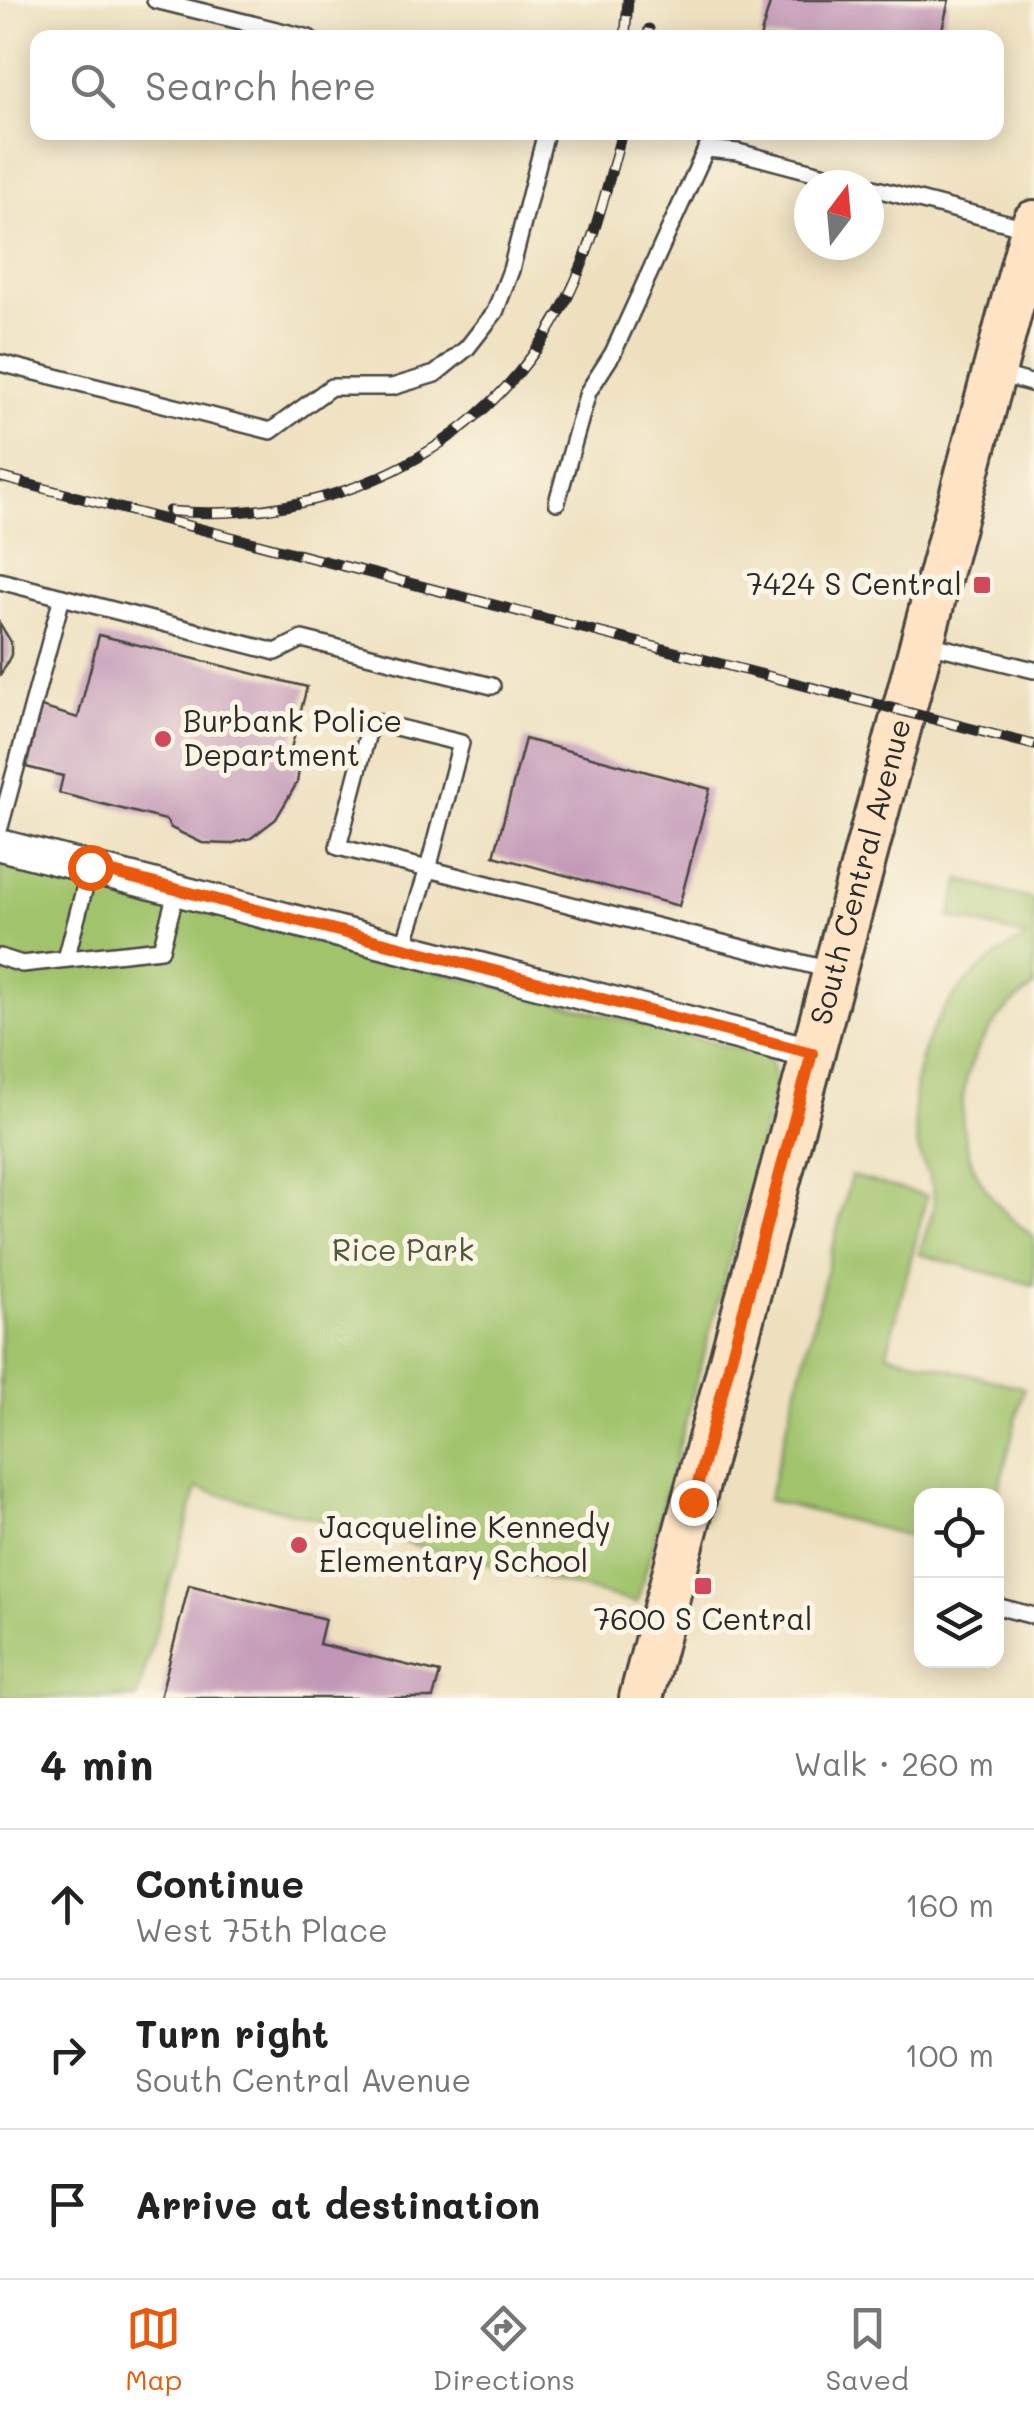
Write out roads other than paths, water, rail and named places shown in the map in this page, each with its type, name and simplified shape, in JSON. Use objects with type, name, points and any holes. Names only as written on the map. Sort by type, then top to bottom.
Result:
[{"type":"street","name":"South Central Avenue","points":[[642,1698],[920,642],[1014,378],[1033,226]]},
{"type":"street","points":[[0,845],[812,1053]]},
{"type":"lane","points":[[155,0],[277,30]]},
{"type":"lane","points":[[0,363],[271,431],[331,387],[392,387],[436,374],[467,348],[494,312],[522,233],[544,140]]},
{"type":"lane","points":[[557,502],[588,392],[613,353],[706,150],[738,152],[806,170]]},
{"type":"lane","points":[[884,190],[1033,226]]},
{"type":"lane","points":[[0,581],[276,652],[302,639],[492,686]]},
{"type":"lane","points":[[0,827],[62,597]]},
{"type":"lane","points":[[920,642],[1034,670]]},
{"type":"lane","points":[[404,948],[428,869],[461,743],[371,721],[338,847],[428,869],[834,971]]},
{"type":"lane","points":[[66,959],[90,867]]},
{"type":"lane","points":[[0,958],[22,964],[161,949],[177,890]]},
{"type":"lane","points":[[1004,1608],[1034,1616]]},
{"type":"railway","points":[[626,30],[628,0]]},
{"type":"railway","points":[[169,511],[228,512],[286,506],[342,492],[394,470],[444,441],[488,405],[527,362],[571,291],[596,224],[620,140]]},
{"type":"railway","points":[[0,477],[1034,745]]},
{"type":"place","name":"7424 S Central","points":[[982,585]]},
{"type":"place","name":"Burbank Police Department","points":[[163,739]]},
{"type":"place","name":"Jacqueline Kennedy Elementary School","points":[[299,1545]]},
{"type":"place","name":"7600 S Central","points":[[703,1586]]},
{"type":"park label","name":"Rice Park","points":[[403,1251]]}]
